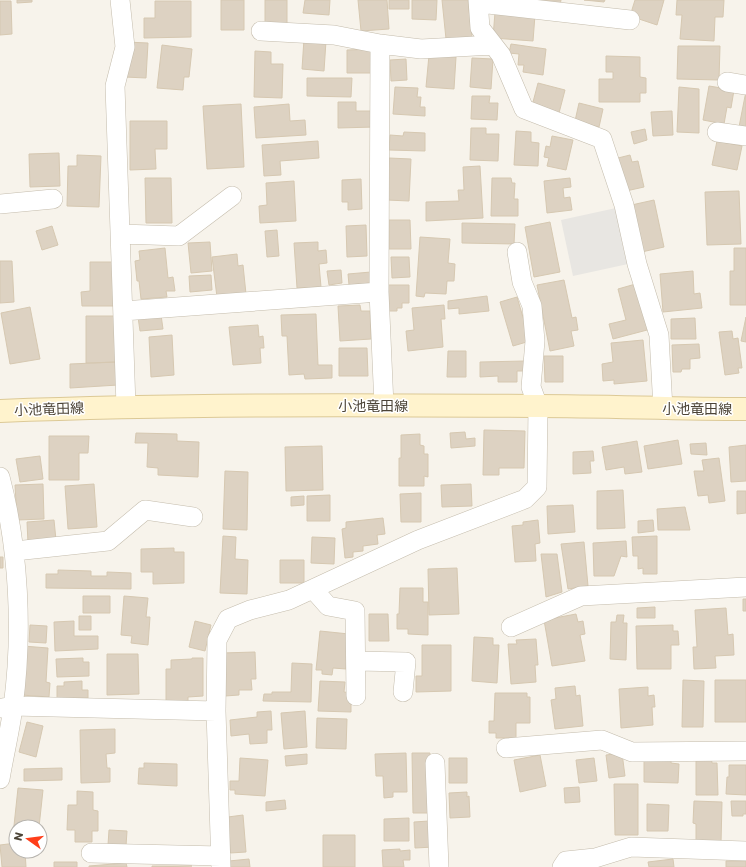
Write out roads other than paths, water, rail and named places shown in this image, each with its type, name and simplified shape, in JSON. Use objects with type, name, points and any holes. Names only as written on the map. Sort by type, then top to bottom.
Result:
[{"type":"main road","name":"小池竜田線","points":[[0,411],[126,406],[538,406],[746,409]]},
{"type":"street","points":[[120,0],[125,47],[116,86],[126,406]]},
{"type":"street","points":[[630,20],[574,7],[478,1],[480,28],[501,55],[524,110],[602,139],[624,205],[637,264],[659,335],[663,409]]},
{"type":"street","points":[[261,31],[334,35],[380,44],[421,49],[493,45]]},
{"type":"street","points":[[380,44],[379,292],[384,406]]},
{"type":"street","points":[[728,82],[746,85]]},
{"type":"street","points":[[717,132],[746,136]]},
{"type":"street","points":[[121,234],[179,236],[232,196]]},
{"type":"street","points":[[0,204],[53,199]]},
{"type":"street","points":[[91,853],[221,861],[216,711],[217,640],[228,619],[250,610],[289,600],[418,540],[525,499],[537,487],[538,406],[532,387],[535,341],[532,306],[522,282],[517,252]]},
{"type":"street","points":[[123,310],[379,292]]},
{"type":"street","points":[[0,477],[15,551],[18,629],[7,707],[0,779]]},
{"type":"street","points":[[15,551],[108,541],[145,510],[193,517]]},
{"type":"street","points":[[511,628],[581,596],[746,587]]},
{"type":"street","points":[[313,589],[328,606],[355,611],[356,696]]},
{"type":"street","points":[[356,661],[406,662],[403,692]]},
{"type":"street","points":[[7,707],[216,711]]},
{"type":"street","points":[[506,748],[602,740],[632,752],[746,751]]},
{"type":"street","points":[[435,763],[439,867]]},
{"type":"street","points":[[562,867],[566,860],[595,858],[631,847],[746,851]]}]
